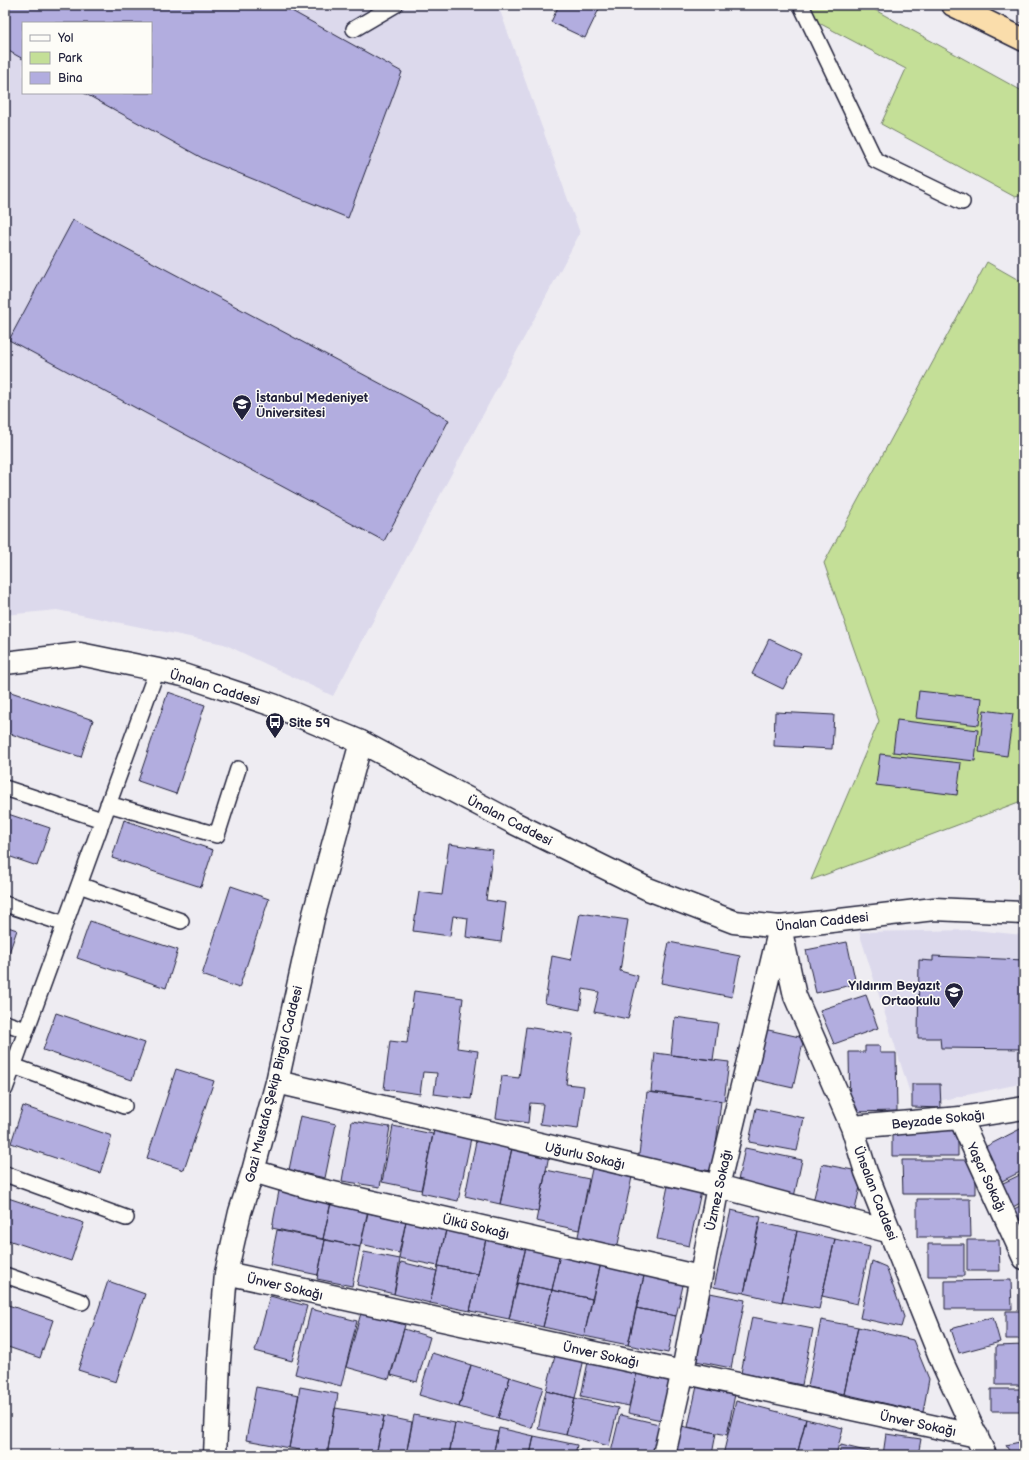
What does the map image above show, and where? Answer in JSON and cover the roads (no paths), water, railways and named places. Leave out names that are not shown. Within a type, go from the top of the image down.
[{"type":"highway","points":[[953,5],[1024,40]]},
{"type":"street","points":[[948,5],[1024,46]]},
{"type":"street","name":"Ünalan Caddesi","points":[[5,662],[80,654],[183,675],[273,705],[361,742],[648,890],[734,922],[780,927],[934,909],[1024,913]]},
{"type":"street","name":"Gazi Mustafa Şekip Birgöl Caddesi","points":[[215,1455],[226,1273],[240,1212],[253,1171],[277,1082],[313,918],[361,742]]},
{"type":"street","name":"Ünsalan Caddesi","points":[[780,927],[795,996],[852,1127],[866,1172],[943,1364],[981,1445]]},
{"type":"street","name":"Üzmez Sokağı","points":[[664,1455],[683,1371],[718,1186],[780,927]]},
{"type":"street","name":"Uğurlu Sokağı","points":[[277,1082],[718,1186],[891,1232]]},
{"type":"street","name":"Beyzade Sokağı","points":[[852,1127],[960,1118],[1024,1108]]},
{"type":"street","name":"Yaşar Sokağı","points":[[960,1118],[1024,1258]]},
{"type":"street","name":"Ülkü Sokağı","points":[[253,1171],[307,1187],[700,1277]]},
{"type":"street","name":"Ünver Sokağı","points":[[226,1273],[466,1326],[683,1371],[981,1445]]},
{"type":"lane","points":[[354,29],[395,5]]},
{"type":"lane","points":[[801,5],[875,160],[962,202]]},
{"type":"lane","points":[[5,1089],[157,670]]},
{"type":"lane","points":[[108,804],[217,835],[238,769]]},
{"type":"lane","points":[[5,788],[102,820]]},
{"type":"lane","points":[[79,885],[181,921]]},
{"type":"lane","points":[[5,904],[65,924]]},
{"type":"lane","points":[[5,1023],[26,1030]]},
{"type":"lane","points":[[13,1066],[124,1106]]},
{"type":"lane","points":[[5,1174],[126,1218]]},
{"type":"lane","points":[[5,1275],[82,1302]]},
{"type":"place","name":"İstanbul Medeniyet Üniversitesi","points":[[242,421]]},
{"type":"place","name":"Site 59","points":[[275,739]]},
{"type":"place","name":"Yıldırım Beyazıt Ortaokulu","points":[[954,1009]]}]
